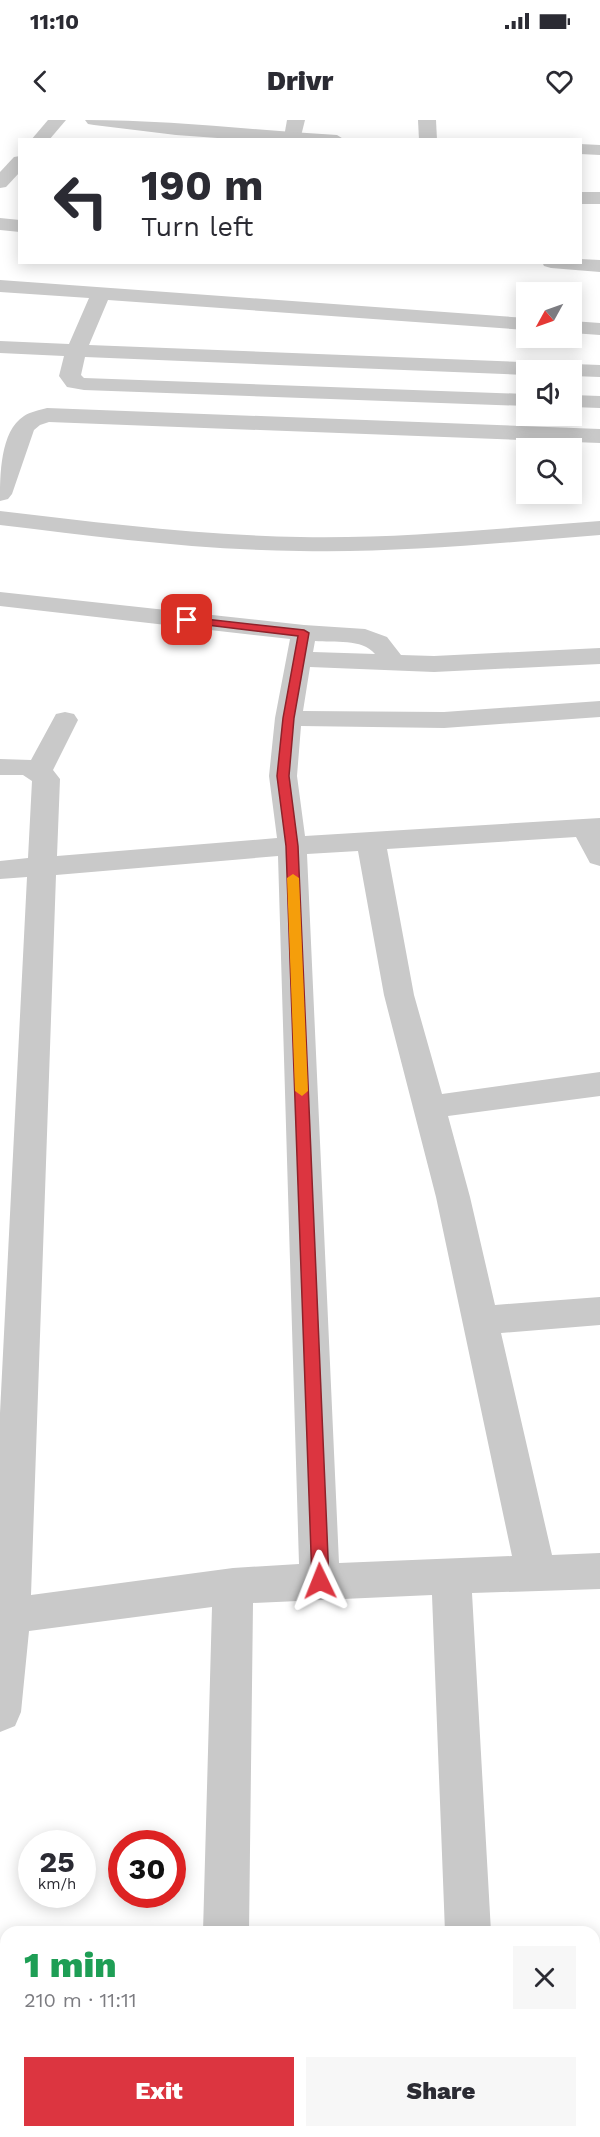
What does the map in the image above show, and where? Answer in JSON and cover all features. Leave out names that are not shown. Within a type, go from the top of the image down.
[{"type":"street","points":[[41,138],[57,120]]},
{"type":"street","points":[[94,120],[295,129],[329,138]]},
{"type":"street","points":[[427,120],[428,138]]},
{"type":"street","points":[[582,149],[600,150]]},
{"type":"street","points":[[0,183],[18,163]]},
{"type":"street","points":[[582,198],[600,198]]},
{"type":"street","points":[[0,225],[18,226]]},
{"type":"street","points":[[576,264],[600,266]]},
{"type":"street","points":[[0,286],[516,323]]},
{"type":"street","points":[[0,494],[24,428],[56,393],[101,293]]},
{"type":"street","points":[[582,328],[600,329]]},
{"type":"street","points":[[0,347],[600,371]]},
{"type":"street","points":[[56,393],[75,382],[516,400]]},
{"type":"street","points":[[56,393],[600,436]]},
{"type":"street","points":[[582,401],[600,402]]},
{"type":"street","points":[[0,518],[177,539],[260,543],[357,544],[600,528]]},
{"type":"street","points":[[0,599],[392,662],[434,664],[600,656]]},
{"type":"street","points":[[301,646],[288,718],[283,776],[292,846],[320,1581]]},
{"type":"street","points":[[288,718],[394,721],[500,719],[600,709]]},
{"type":"street","points":[[39,770],[65,720]]},
{"type":"street","points":[[0,767],[22,766],[39,770],[46,779],[44,868],[0,1712]]},
{"type":"street","points":[[0,870],[292,846],[593,828],[600,857]]},
{"type":"street","points":[[371,842],[399,995],[453,1197],[536,1573]]},
{"type":"street","points":[[429,1107],[600,1084]]},
{"type":"street","points":[[480,1320],[600,1311]]},
{"type":"street","points":[[5,1616],[233,1586],[451,1575],[600,1571]]},
{"type":"street","points":[[451,1575],[468,1926]]},
{"type":"street","points":[[226,1926],[233,1586]]},
{"type":"slow traffic","points":[[293,878],[302,1091]]},
{"type":"route","points":[[187,620],[304,633],[288,718],[283,776],[292,846],[320,1581]]}]
